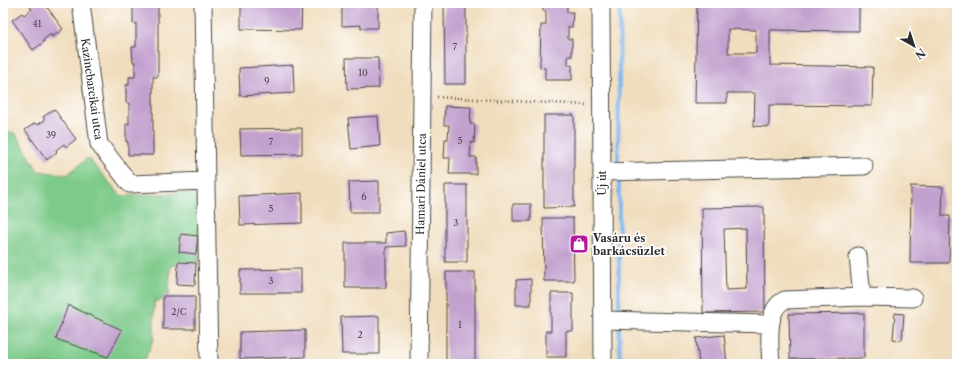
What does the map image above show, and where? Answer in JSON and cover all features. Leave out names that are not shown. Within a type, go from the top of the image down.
[{"type":"street","name":"Kazincbarcikai utca","points":[[81,3],[99,144],[130,184],[206,181]]},
{"type":"street","points":[[203,3],[209,364]]},
{"type":"street","name":"Hamari Dániel utca","points":[[419,364],[422,3]]},
{"type":"street","name":"Új út","points":[[601,3],[602,172],[608,320],[603,364]]},
{"type":"street","points":[[602,172],[864,166]]},
{"type":"street","points":[[858,256],[862,297]]},
{"type":"street","points":[[771,364],[770,324],[779,302],[785,300],[862,297],[913,298]]},
{"type":"street","points":[[608,320],[770,324]]},
{"type":"path","points":[[422,97],[602,106]]},
{"type":"green space","points":[[3,132],[15,133],[38,171],[67,175],[88,158],[121,196],[198,192],[199,261],[170,266],[169,297],[154,302],[154,338],[143,364],[7,364],[3,330]]},
{"type":"building","points":[[35,3],[44,3],[63,29],[52,37],[51,34],[43,40],[44,42],[33,50],[12,20],[22,13],[24,15],[32,9],[30,7]]},
{"type":"building","points":[[135,3],[158,3],[158,77],[153,77],[153,155],[128,155],[128,142],[126,142],[126,124],[129,124],[129,103],[126,103],[126,85],[129,85],[129,77],[135,77],[135,62],[133,62],[132,47],[136,47],[136,23],[133,24],[133,8],[135,8]]},
{"type":"building","points":[[241,3],[302,3],[301,30],[241,29]]},
{"type":"building","points":[[340,3],[375,3],[375,6],[378,6],[378,28],[361,28],[361,25],[342,26],[342,6],[340,6]]},
{"type":"building","points":[[444,3],[466,3],[466,84],[445,84]]},
{"type":"building","points":[[543,3],[567,3],[567,12],[573,12],[572,27],[568,27],[568,39],[572,39],[572,56],[568,56],[568,65],[572,65],[572,80],[545,80],[545,68],[540,67],[541,25],[546,25],[546,11],[543,11]]},
{"type":"building","points":[[697,3],[859,3],[859,31],[770,30],[770,65],[873,67],[872,106],[769,105],[769,127],[754,126],[755,93],[727,93],[727,103],[695,103]],"holes":[[[728,29],[756,30],[756,53],[728,53]]]},
{"type":"building","points":[[346,58],[378,58],[379,88],[347,89]]},
{"type":"building","points":[[293,65],[294,93],[240,96],[239,68]]},
{"type":"building","points":[[445,106],[471,107],[470,124],[475,124],[474,143],[471,142],[470,157],[476,157],[476,174],[449,174],[450,158],[444,158],[445,139],[448,139],[449,125],[444,125]]},
{"type":"building","points":[[54,109],[76,139],[66,147],[64,144],[47,160],[25,130],[35,123],[37,125],[45,120],[43,117]]},
{"type":"building","points":[[544,115],[574,115],[574,207],[544,208]]},
{"type":"building","points":[[378,116],[380,146],[351,149],[348,118]]},
{"type":"building","points":[[302,128],[302,154],[241,155],[240,129]]},
{"type":"building","points":[[379,181],[379,212],[350,212],[349,182]]},
{"type":"building","points":[[445,185],[467,185],[467,262],[445,262]]},
{"type":"building","points":[[911,186],[943,187],[942,216],[950,216],[949,263],[910,263]]},
{"type":"building","points":[[302,193],[302,223],[240,225],[239,196]]},
{"type":"building","points":[[513,204],[531,204],[531,221],[513,221]]},
{"type":"building","points":[[764,207],[765,312],[703,313],[702,208]],"holes":[[[746,228],[747,289],[726,290],[724,229]]]},
{"type":"building","points":[[543,218],[573,218],[574,281],[544,281]]},
{"type":"building","points":[[404,231],[406,246],[386,247],[386,288],[345,288],[345,243],[386,243],[386,233]]},
{"type":"building","points":[[181,234],[198,236],[196,254],[179,252]]},
{"type":"building","points":[[178,262],[196,263],[195,285],[177,284]]},
{"type":"building","points":[[301,269],[301,293],[240,293],[240,270]]},
{"type":"building","points":[[446,272],[475,272],[475,364],[446,364]]},
{"type":"building","points":[[531,279],[531,305],[516,305],[516,280]]},
{"type":"building","points":[[551,293],[573,293],[573,331],[566,331],[566,357],[546,357],[546,331],[551,331]]},
{"type":"building","points":[[163,296],[195,296],[195,329],[163,329]]},
{"type":"building","points":[[68,305],[122,330],[108,357],[56,339]]},
{"type":"building","points":[[864,313],[864,358],[790,359],[789,314]]},
{"type":"building","points":[[895,313],[904,314],[902,340],[893,339]]},
{"type":"building","points":[[379,316],[379,354],[342,354],[341,317]]},
{"type":"building","points":[[305,330],[305,357],[240,359],[240,332]]},
{"type":"building","points":[[724,335],[727,364],[699,364],[696,338]]},
{"type":"waterway","points":[[618,163],[620,3]]},
{"type":"waterway","points":[[619,178],[619,316]]},
{"type":"waterway","points":[[619,325],[620,364]]},
{"type":"place","name":"Vasáru és barkácsüzlet","points":[[579,244]]}]
